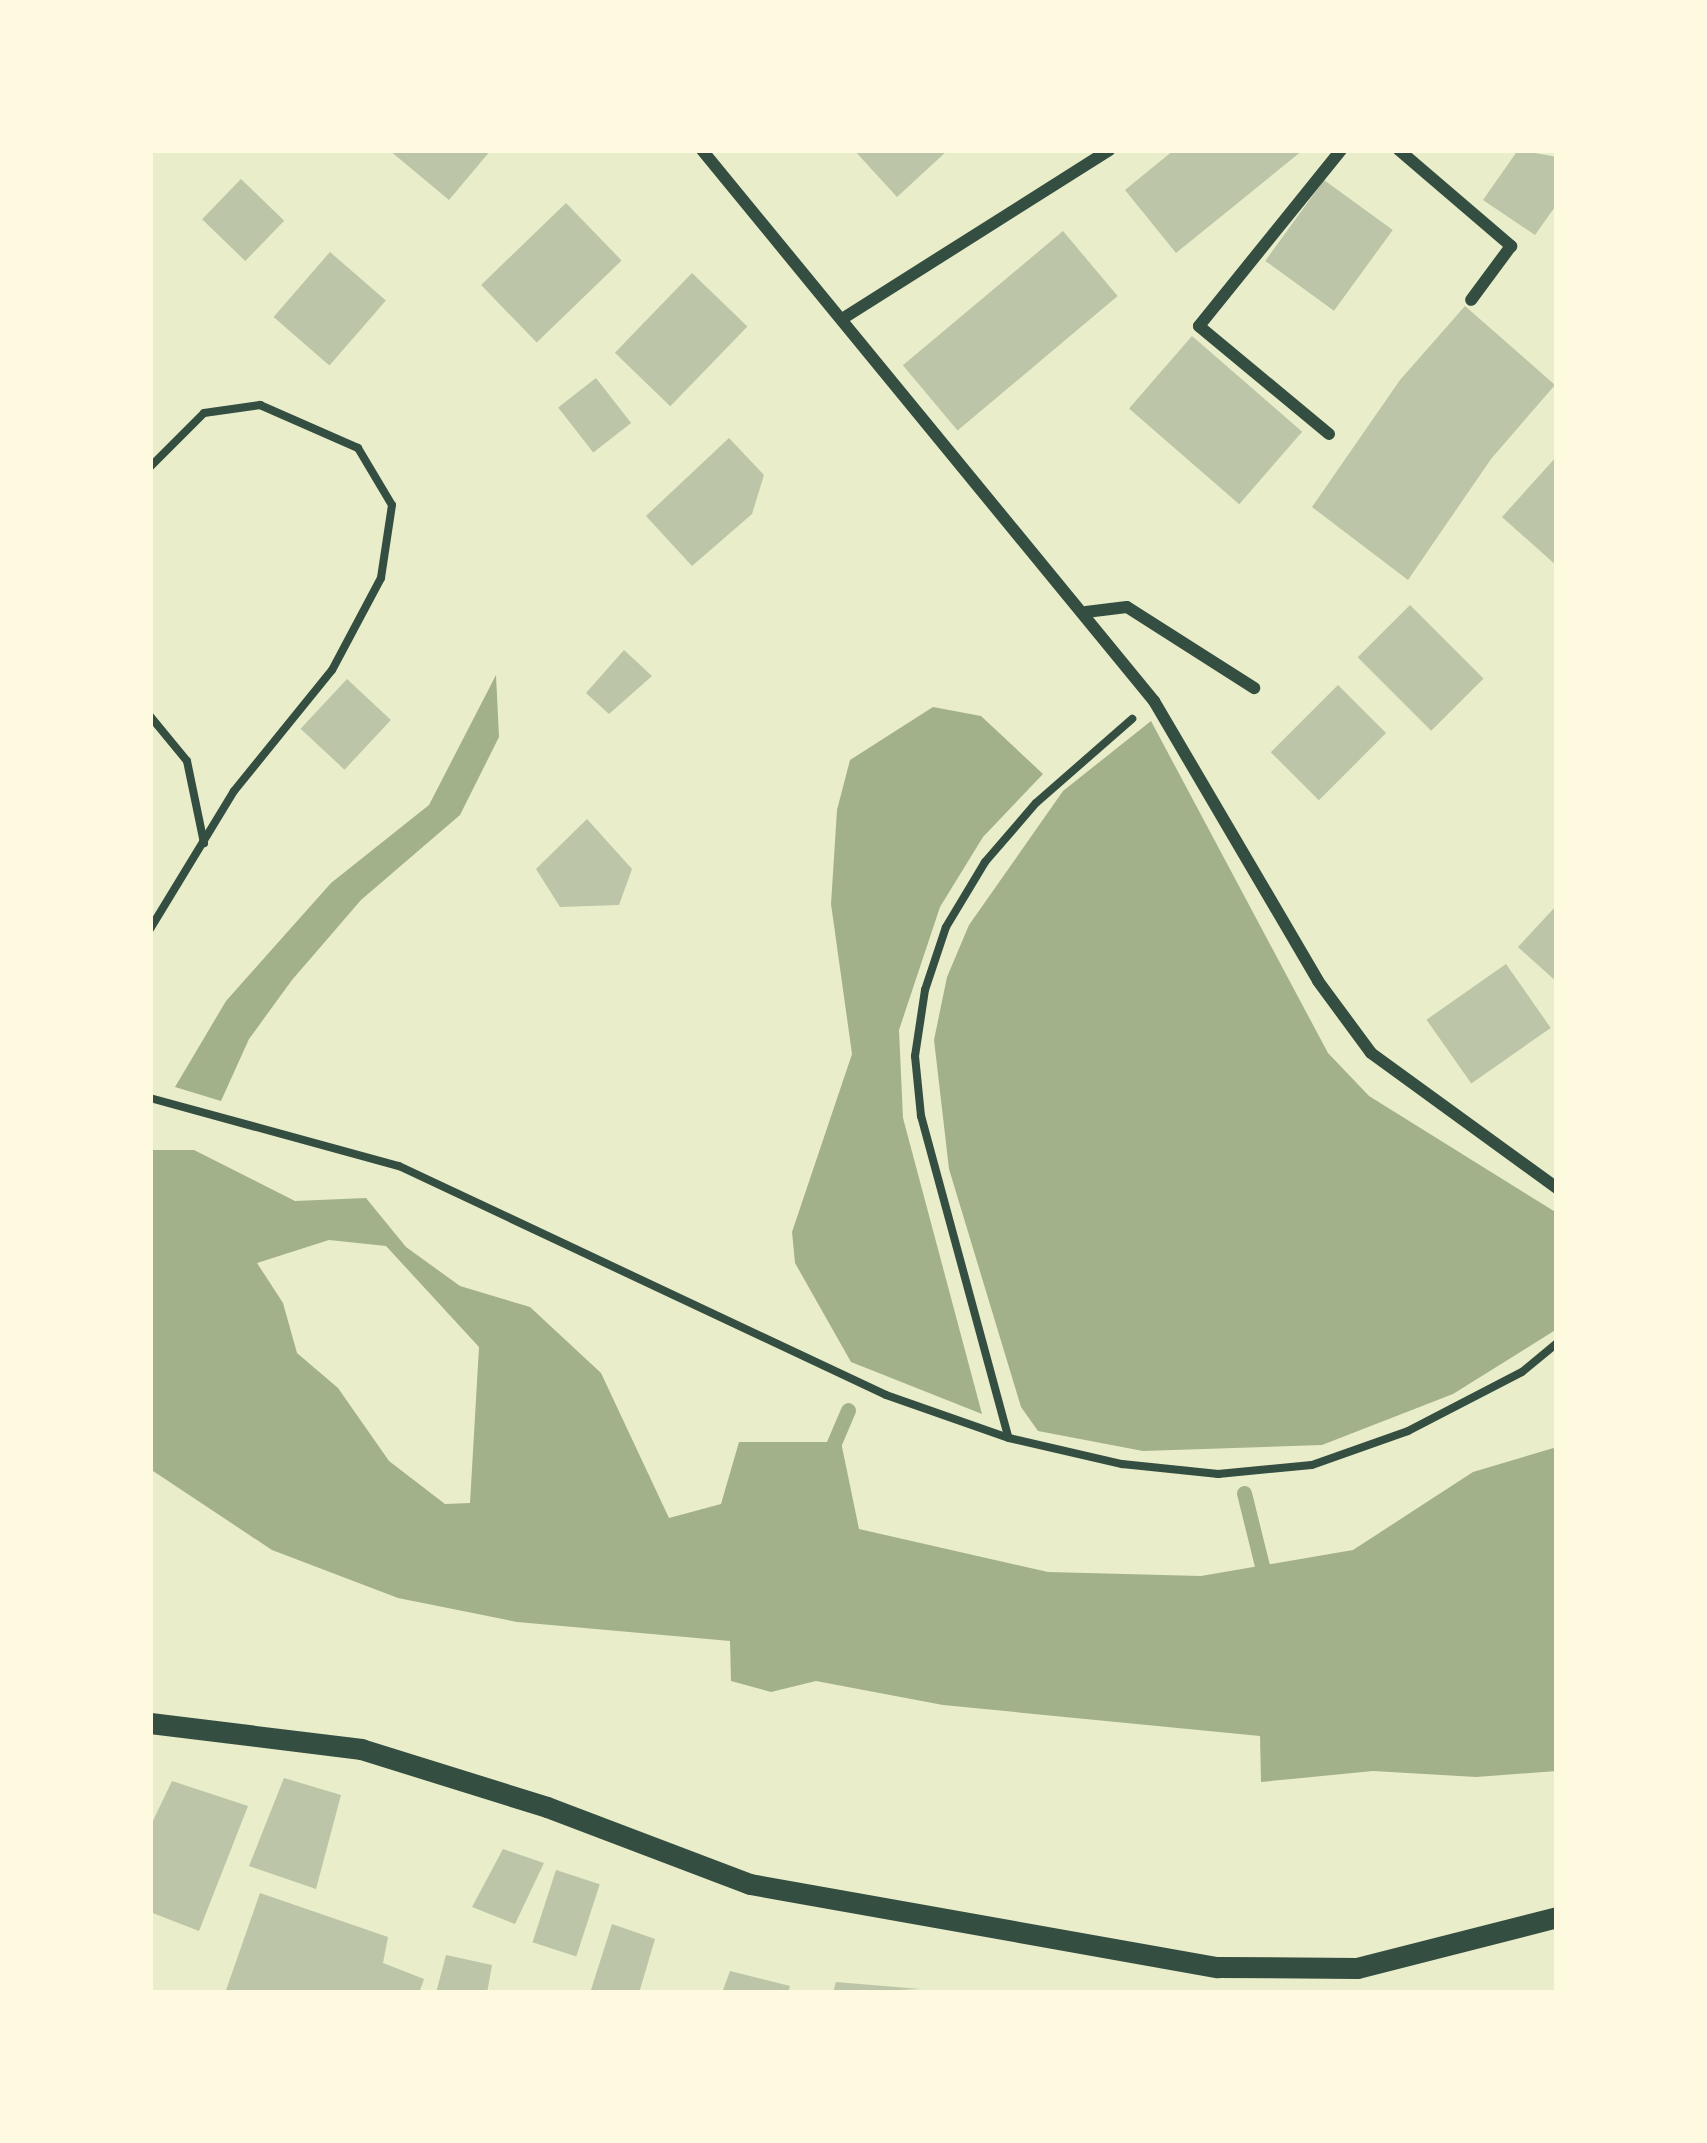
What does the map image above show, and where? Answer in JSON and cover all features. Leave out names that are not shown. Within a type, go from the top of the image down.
[{"type":"street","points":[[702,150],[1086,612],[1154,701],[1318,981],[1371,1053],[1557,1188]]},
{"type":"street","points":[[842,320],[1108,150]]},
{"type":"street","points":[[1329,434],[1199,326],[1341,150]]},
{"type":"street","points":[[1399,150],[1511,246],[1472,300]]},
{"type":"street","points":[[1086,612],[1127,607],[1254,688]]},
{"type":"street","points":[[150,1723],[361,1749],[547,1807],[750,1884],[1217,1967],[1357,1968],[1557,1917]]},
{"type":"path","points":[[150,467],[204,413],[260,405],[358,448],[392,505],[381,578],[332,670],[234,791],[150,929]]},
{"type":"path","points":[[1009,1438],[920,1116],[915,1056],[926,990],[946,927],[986,862],[1036,803],[1154,701]]},
{"type":"path","points":[[150,716],[187,761],[204,842]]},
{"type":"path","points":[[150,1098],[399,1166],[775,1349],[1009,1438],[1122,1464],[1218,1474],[1312,1465],[1408,1431],[1522,1372],[1557,1343]]},
{"type":"shaded area","points":[[496,675],[499,737],[460,815],[361,900],[292,980],[249,1039],[221,1101],[175,1087],[226,1001],[331,883],[429,805]]},
{"type":"shaded area","points":[[933,707],[981,716],[1043,774],[983,837],[940,907],[899,1030],[903,1118],[982,1414],[851,1362],[795,1263],[792,1232],[852,1054],[831,904],[837,810],[850,760]]},
{"type":"shaded area","points":[[1151,721],[1328,1053],[1369,1096],[1557,1213],[1557,1329],[1453,1394],[1322,1445],[1143,1451],[1038,1431],[1021,1407],[949,1169],[934,1040],[947,977],[969,925],[1063,791]]},
{"type":"shaded area","points":[[150,1150],[194,1150],[295,1201],[366,1198],[406,1247],[460,1286],[530,1307],[601,1373],[669,1518],[721,1504],[739,1442],[841,1442],[859,1529],[1048,1572],[1201,1576],[1353,1550],[1473,1472],[1557,1447],[1557,1771],[1476,1777],[1373,1771],[1261,1782],[1260,1736],[943,1705],[816,1681],[771,1692],[731,1681],[730,1641],[517,1622],[398,1598],[272,1550],[150,1469]],"holes":[[[329,1240],[386,1246],[479,1347],[470,1503],[445,1504],[389,1461],[338,1388],[297,1353],[283,1303],[257,1263]]]},
{"type":"building","points":[[389,150],[491,150],[449,200]]},
{"type":"building","points":[[854,150],[948,150],[897,197]]},
{"type":"building","points":[[1174,150],[1303,150],[1176,253],[1125,190]]},
{"type":"building","points":[[1518,150],[1557,157],[1557,204],[1535,235],[1483,200]]},
{"type":"building","points":[[241,179],[284,221],[245,261],[202,219]]},
{"type":"building","points":[[1324,180],[1393,230],[1334,311],[1265,261]]},
{"type":"building","points":[[566,203],[622,261],[537,343],[481,285]]},
{"type":"building","points":[[1063,231],[1118,296],[958,430],[903,365]]},
{"type":"building","points":[[330,252],[386,301],[329,365],[274,317]]},
{"type":"building","points":[[692,273],[747,326],[670,406],[615,353]]},
{"type":"building","points":[[1465,306],[1555,385],[1491,459],[1408,580],[1312,507],[1400,380]]},
{"type":"building","points":[[1192,336],[1302,432],[1239,504],[1129,408]]},
{"type":"building","points":[[596,378],[631,423],[593,452],[558,408]]},
{"type":"building","points":[[729,438],[764,475],[752,514],[692,566],[646,516]]},
{"type":"building","points":[[1557,456],[1557,566],[1502,517]]},
{"type":"building","points":[[1410,605],[1484,679],[1431,731],[1358,657]]},
{"type":"building","points":[[624,650],[652,676],[609,714],[586,693]]},
{"type":"building","points":[[347,679],[391,720],[345,770],[301,729]]},
{"type":"building","points":[[1338,685],[1386,733],[1319,800],[1271,752]]},
{"type":"building","points":[[587,819],[632,869],[619,905],[560,907],[536,869]]},
{"type":"building","points":[[1557,905],[1557,982],[1518,947]]},
{"type":"building","points":[[1506,964],[1551,1028],[1471,1084],[1427,1020]]},
{"type":"building","points":[[284,1778],[341,1795],[316,1889],[249,1866]]},
{"type":"building","points":[[172,1781],[248,1806],[199,1931],[150,1912],[150,1827]]},
{"type":"building","points":[[503,1849],[544,1863],[515,1924],[472,1907]]},
{"type":"building","points":[[556,1870],[600,1884],[576,1956],[533,1942]]},
{"type":"building","points":[[260,1893],[388,1937],[383,1963],[424,1979],[419,1993],[225,1993]]},
{"type":"building","points":[[612,1924],[655,1939],[639,1993],[590,1993]]},
{"type":"building","points":[[446,1955],[492,1965],[487,1993],[436,1993]]},
{"type":"building","points":[[730,1971],[790,1986],[788,1993],[722,1993]]},
{"type":"building","points":[[836,1982],[920,1989],[833,1993]]},
{"type":"waterway","points":[[828,1457],[848,1410]]},
{"type":"waterway","points":[[1244,1493],[1262,1566]]}]
